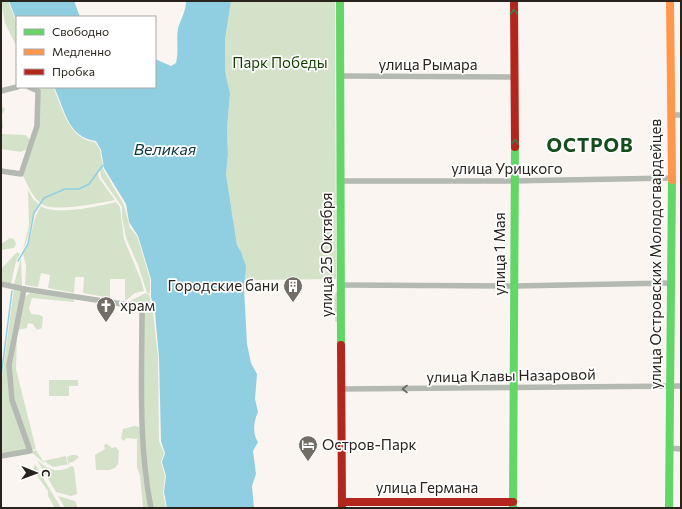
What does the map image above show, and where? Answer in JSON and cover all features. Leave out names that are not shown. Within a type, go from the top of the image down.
[{"type":"main road","name":"улица 25 Октября","points":[[340,1],[342,505]]},
{"type":"main road","name":"улица 1 Мая","points":[[513,505],[515,181],[514,1]]},
{"type":"main road","name":"улица Островских Молодогвардейцев","points":[[669,508],[672,178],[670,1]]},
{"type":"main road","name":"улица Германа","points":[[342,505],[513,505]]},
{"type":"street","name":"улица Рымара","points":[[341,76],[515,77]]},
{"type":"street","points":[[1,91],[16,87]]},
{"type":"street","points":[[1,171],[21,174],[37,126],[38,91],[31,88]]},
{"type":"street","points":[[671,116],[681,115]]},
{"type":"street","name":"улица Урицкого","points":[[341,181],[515,181],[672,178]]},
{"type":"street","points":[[341,285],[514,286],[670,283]]},
{"type":"street","points":[[1,284],[24,289],[136,306],[142,309],[142,430],[145,476],[151,508]]},
{"type":"street","points":[[1,456],[30,451],[12,400],[9,364],[24,289]]},
{"type":"street","name":"улица Клавы Назаровой","points":[[342,389],[681,386]]},
{"type":"street","points":[[669,448],[681,449]]},
{"type":"green space","points":[[1,1],[8,1],[16,21],[16,45],[5,23]]},
{"type":"green space","name":"Парк Победы","points":[[231,1],[335,1],[336,279],[244,280],[244,261],[237,245],[226,174],[228,155],[227,129],[230,93],[225,71],[225,40]]},
{"type":"green space","points":[[34,88],[53,88],[72,129],[86,140],[95,142],[100,150],[103,169],[124,205],[130,228],[137,236],[150,279],[150,294],[147,293],[138,265],[126,238],[122,217],[122,207],[101,177],[100,170],[98,172],[99,178],[115,200],[58,208],[43,205],[36,199],[31,191],[22,174],[38,126],[39,91]]},
{"type":"green space","points":[[1,95],[2,107],[5,109],[2,115],[3,127],[1,132]]},
{"type":"green space","points":[[1,134],[26,135],[30,140],[27,149],[21,152],[1,149]]},
{"type":"green space","points":[[28,190],[33,199],[39,204],[33,215],[26,244],[23,250],[29,225]]},
{"type":"green space","points":[[116,202],[120,207],[124,239],[144,291],[135,293],[125,301],[125,279],[110,279],[110,298],[83,293],[84,277],[75,277],[74,293],[48,288],[50,275],[41,273],[38,287],[25,285],[26,265],[23,254],[29,242],[35,217],[41,206],[47,209],[66,210],[89,208]]},
{"type":"green space","points":[[10,238],[14,239],[16,244],[14,248],[1,250],[1,244]]},
{"type":"green space","points":[[17,252],[20,254],[16,261],[11,284],[1,281],[1,269]]},
{"type":"green space","points":[[21,258],[22,286],[14,284]]},
{"type":"green space","points":[[14,288],[22,290],[8,364],[11,400],[28,450],[1,455],[1,386]]},
{"type":"green space","points":[[337,291],[338,321],[336,322],[334,296]]},
{"type":"green space","points":[[30,293],[73,299],[74,302],[32,298],[29,308],[31,314],[40,315],[43,317],[42,328],[37,330],[33,324],[28,323],[27,328],[18,330],[25,297]]},
{"type":"green space","points":[[146,293],[149,295],[153,313],[158,357],[159,441],[164,453],[161,462],[165,476],[163,493],[166,508],[153,508],[144,434],[143,309],[130,303],[130,301]]},
{"type":"green space","points":[[17,334],[16,369],[36,449],[30,450],[13,399],[10,365]]},
{"type":"green space","points":[[49,380],[78,380],[78,386],[69,386],[69,396],[49,396]]},
{"type":"green space","points":[[134,426],[139,427],[140,430],[143,476],[149,508],[143,508],[140,476],[137,467],[137,439],[126,438],[124,441],[121,438],[123,429]]},
{"type":"green space","points":[[107,444],[112,448],[116,447],[119,451],[118,464],[115,468],[109,470],[96,470],[95,455],[105,449],[104,445]]},
{"type":"green space","points":[[36,450],[43,461],[66,456],[67,463],[70,464],[53,467],[44,461],[44,463],[31,452]]},
{"type":"green space","points":[[72,455],[79,457],[73,462],[68,463],[67,457]]},
{"type":"green space","points":[[36,458],[52,470],[62,470],[72,466],[74,467],[77,494],[71,496],[56,492]]},
{"type":"green space","points":[[35,464],[61,508],[55,508],[48,496],[48,491],[33,470]]},
{"type":"green space","points":[[58,496],[75,501],[78,508],[65,508]]},
{"type":"water","points":[[9,1],[74,1],[80,16],[16,16],[16,19]]},
{"type":"water","name":"Великая","points":[[186,1],[231,1],[225,40],[225,71],[230,93],[227,129],[228,155],[226,174],[237,245],[246,266],[244,288],[247,344],[251,363],[257,374],[255,399],[258,412],[255,419],[254,431],[258,442],[253,451],[256,474],[252,486],[254,508],[167,508],[164,492],[166,476],[162,462],[165,453],[161,441],[159,357],[155,313],[151,297],[151,279],[138,236],[129,222],[126,204],[104,168],[101,150],[96,141],[86,138],[73,128],[64,113],[54,88],[156,88],[156,59],[171,66],[176,63],[178,28]]},
{"type":"waterway","points":[[18,261],[28,244],[34,213],[44,198],[65,189],[79,189],[89,184],[103,165]]},
{"type":"waterway","points":[[1,377],[12,291]]},
{"type":"traffic: fast","points":[[340,1],[341,345]]},
{"type":"traffic: fast","points":[[513,508],[515,147]]},
{"type":"traffic: fast","points":[[669,508],[672,180]]},
{"type":"traffic: slow","points":[[670,1],[672,180]]},
{"type":"traffic: jam","points":[[514,1],[515,147]]},
{"type":"traffic: jam","points":[[341,345],[342,508]]},
{"type":"traffic: jam","points":[[342,502],[513,502]]},
{"type":"place","name":"Городские бани","points":[[293,303]]},
{"type":"place","name":"храм","points":[[106,323]]},
{"type":"place","name":"Остров-Парк","points":[[308,462]]},
{"type":"district","name":"ОСТРОВ","points":[[590,145]]}]
